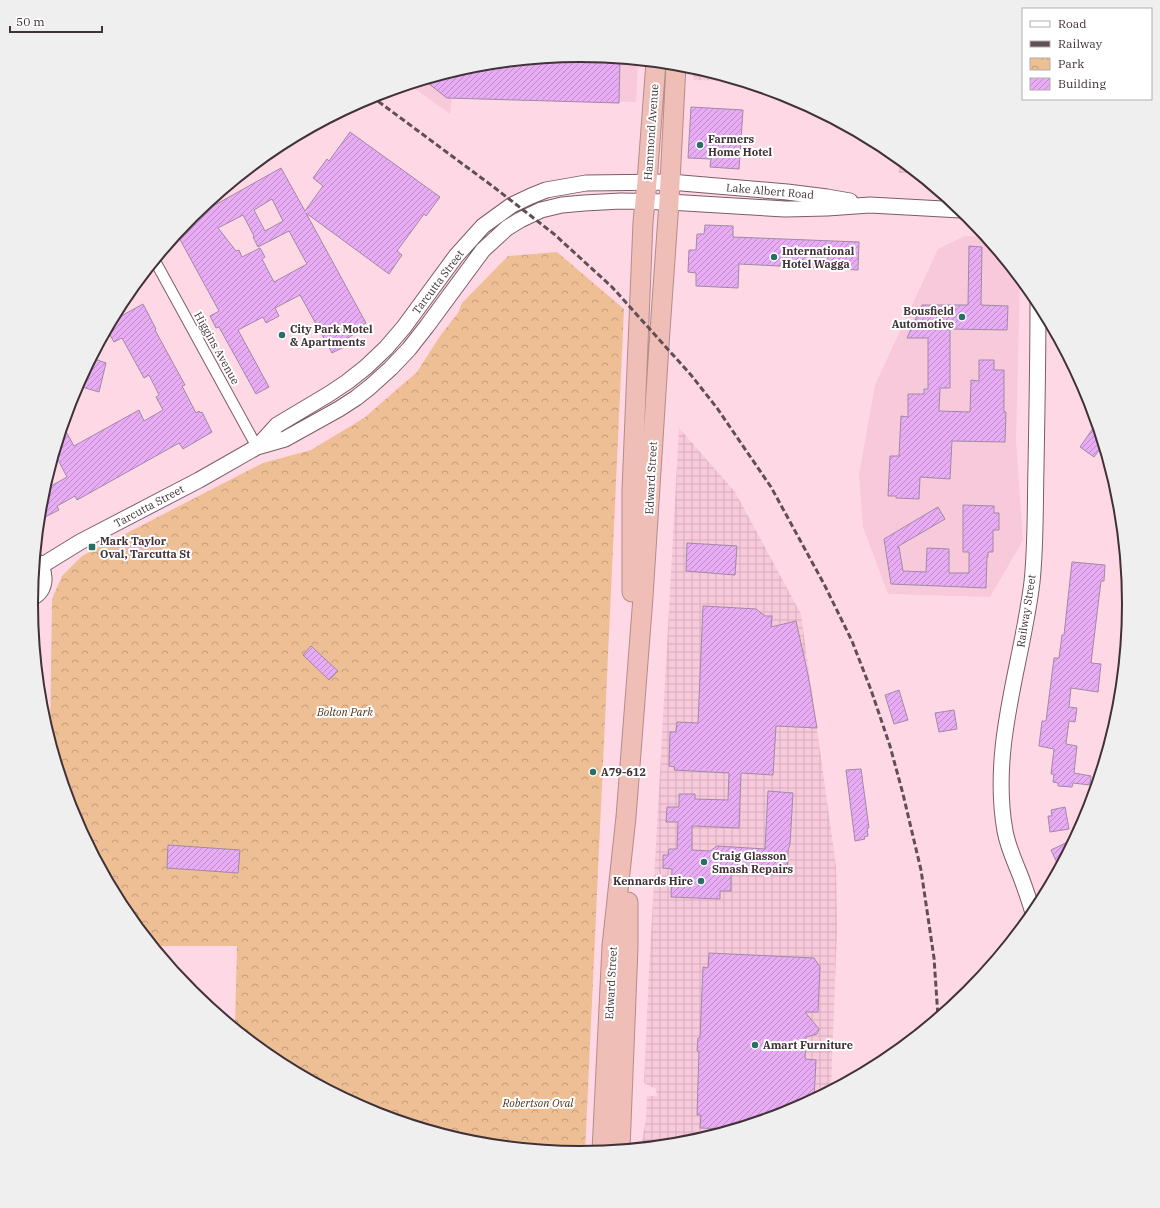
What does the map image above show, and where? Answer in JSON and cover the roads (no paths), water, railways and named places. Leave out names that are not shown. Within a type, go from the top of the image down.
[{"type":"highway","name":"Hammond Avenue","points":[[645,202],[656,68]]},
{"type":"highway","name":"Hammond Avenue","points":[[669,202],[676,71]]},
{"type":"highway","name":"Edward Street","points":[[631,755],[632,490],[642,238],[645,202]]},
{"type":"highway","name":"Edward Street","points":[[602,1145],[612,946],[631,755],[669,202]]},
{"type":"highway","name":"Edward Street","points":[[620,1144],[628,947],[626,817]]},
{"type":"street","name":"Tarcutta Street","points":[[257,447],[277,425],[330,394],[357,374],[386,348],[404,327],[456,256],[470,240],[483,226],[512,205],[546,190],[586,182],[670,182]]},
{"type":"street","name":"Lake Albert Road","points":[[670,182],[787,192],[827,197],[870,205]]},
{"type":"street","name":"Tarcutta Street","points":[[40,562],[199,480],[257,447],[285,439],[339,409],[370,387],[409,349],[483,250],[507,228],[520,220],[541,210],[562,205],[598,202],[669,202]]},
{"type":"street","name":"Lake Albert Road","points":[[669,202],[785,209],[870,205],[950,209]]},
{"type":"street","name":"Higgins Avenue","points":[[157,265],[257,447]]},
{"type":"street","name":"Railway Street","points":[[1032,904],[1013,858],[1005,833],[1001,807],[1000,780],[1007,713],[1027,613],[1032,575],[1035,526],[1038,314]]},
{"type":"street","points":[[330,394],[339,409]]},
{"type":"street","points":[[307,408],[316,422]]},
{"type":"street","points":[[38,593],[43,586],[44,580],[44,573],[39,565]]},
{"type":"railway","points":[[378,101],[554,234],[612,287],[691,375],[717,408],[771,487],[824,584],[852,641],[890,746],[921,870],[934,958],[938,1010]]},
{"type":"place","name":"Farmers Home Hotel","points":[[700,145]]},
{"type":"place","name":"International Hotel Wagga","points":[[774,257]]},
{"type":"place","name":"Bousfield Automotive","points":[[962,317]]},
{"type":"place","name":"City Park Motel & Apartments","points":[[282,335]]},
{"type":"place","name":"Mark Taylor Oval, Tarcutta St","points":[[92,547]]},
{"type":"place","name":"A79-612","points":[[593,772]]},
{"type":"place","name":"Craig Glasson Smash Repairs","points":[[704,862]]},
{"type":"place","name":"Kennards Hire","points":[[701,881]]},
{"type":"place","name":"Amart Furniture","points":[[755,1045]]},
{"type":"park label","name":"Bolton Park","points":[[345,712]]},
{"type":"park label","name":"Robertson Oval","points":[[538,1103]]}]
